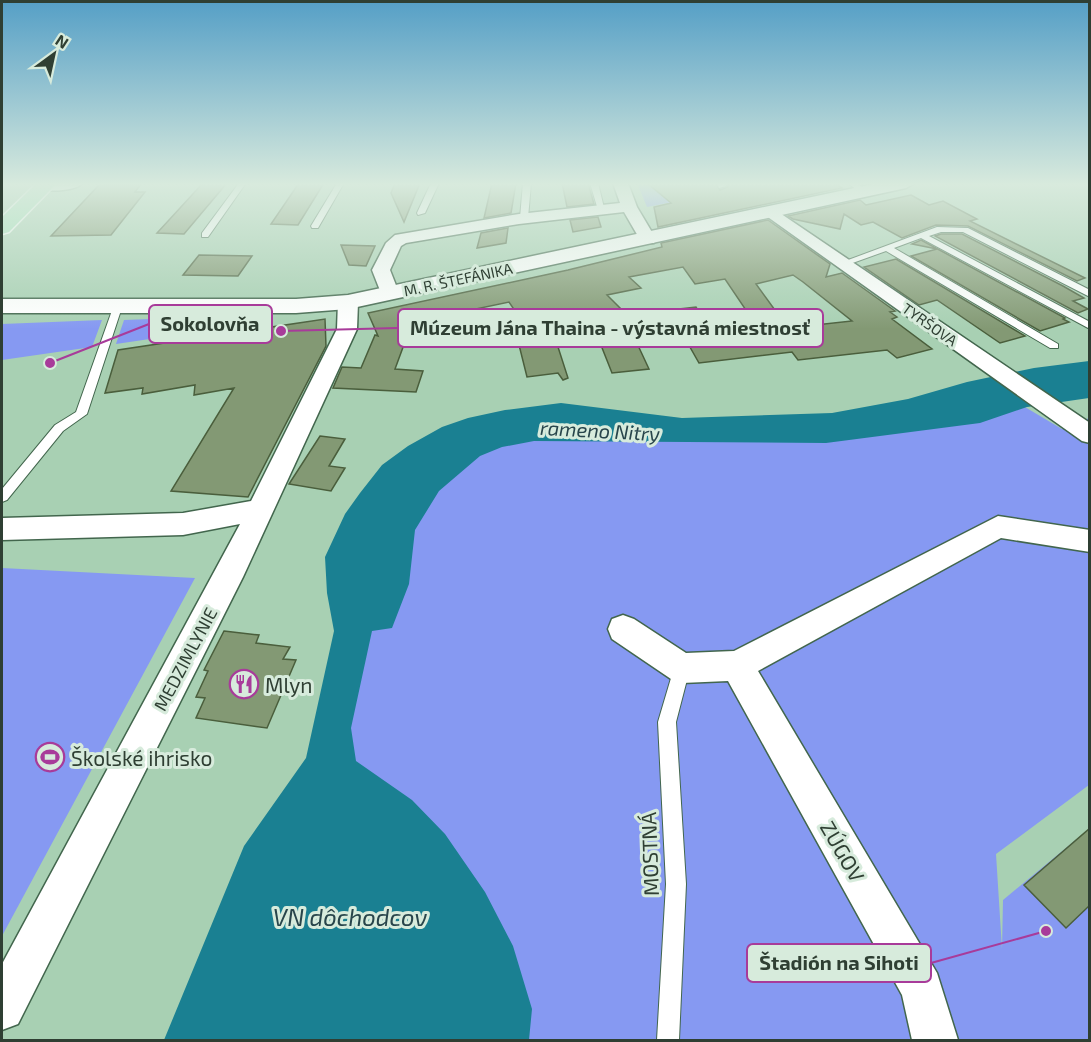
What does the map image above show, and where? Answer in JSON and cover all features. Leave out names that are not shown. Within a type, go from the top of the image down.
[{"type":"street","points":[[390,293],[381,270],[394,243],[401,239],[444,232]]},
{"type":"street","points":[[644,232],[648,239]]},
{"type":"street","name":"M. R. ŠTEFÁNIKA","points":[[2,306],[118,304],[296,306],[348,302],[682,232]]},
{"type":"street","name":"TYRŠOVA","points":[[799,232],[1089,435]]},
{"type":"street","name":"MEDZIMLYNIE","points":[[2,1008],[222,588],[347,329],[348,302]]},
{"type":"street","points":[[2,529],[183,524],[260,510]]},
{"type":"street","points":[[622,629],[682,668],[736,666],[998,527],[1089,541]]},
{"type":"street","name":"ZÚGOV","points":[[736,666],[922,988],[935,1041]]},
{"type":"lane","points":[[205,235],[207,232]]},
{"type":"lane","points":[[844,263],[932,232]]},
{"type":"lane","points":[[968,232],[1089,294]]},
{"type":"lane","points":[[921,235],[1089,326]]},
{"type":"lane","points":[[887,248],[1054,345]]},
{"type":"lane","points":[[2,497],[59,428],[81,414],[118,304]]},
{"type":"lane","name":"MOSTNÁ","points":[[668,1041],[676,884],[666,722],[682,668]]},
{"type":"shaded area","points":[[259,315],[258,323],[116,344],[124,320]]},
{"type":"shaded area","points":[[102,320],[92,347],[2,360],[2,324]]},
{"type":"shaded area","points":[[998,391],[1062,429],[1089,418],[1089,785],[996,854],[1002,949],[1003,900],[1089,829],[1089,1040],[289,1040],[372,580],[435,474],[484,441],[821,426]]},
{"type":"shaded area","name":"Školské ihrisko","points":[[2,568],[195,578],[2,936]]},
{"type":"water","name":"VN dôchodcov","points":[[1089,361],[1089,398],[1027,407],[980,423],[826,443],[534,441],[502,447],[480,456],[439,491],[415,530],[409,584],[392,628],[372,631],[351,728],[356,761],[412,800],[445,834],[485,892],[513,946],[532,1009],[529,1040],[164,1040],[244,846],[306,758],[334,631],[327,593],[325,557],[345,514],[382,465],[408,446],[442,427],[468,418],[505,410],[561,403],[682,418],[832,413],[908,399],[967,382],[1034,368]]},
{"type":"building","points":[[55,232],[114,232],[111,235],[51,236]]},
{"type":"building","points":[[158,232],[186,232],[184,234],[157,233]]},
{"type":"building","points":[[508,232],[506,243],[477,248],[481,233]]},
{"type":"building","points":[[714,232],[784,232],[830,264],[826,277],[842,273],[895,311],[890,312],[897,317],[892,319],[932,349],[897,358],[887,350],[798,360],[792,352],[699,363],[669,310],[696,307],[704,320],[750,316],[725,279],[695,284],[683,267],[629,277],[641,288],[607,295],[621,309],[649,369],[612,373],[587,310],[549,319],[568,378],[563,380],[558,373],[527,377],[519,345],[537,343],[509,302],[447,315],[451,322],[409,331],[395,369],[423,371],[416,392],[333,388],[342,367],[361,368],[375,335],[378,336],[368,313],[568,270],[662,247],[661,243]],"holes":[[[793,275],[852,321],[788,328],[756,284]]]},
{"type":"building","points":[[890,232],[919,232],[902,238]]},
{"type":"building","points":[[979,232],[991,232],[1085,278],[1077,281]]},
{"type":"building","points":[[962,234],[1084,298],[1073,301],[1088,309],[1078,313],[935,236]]},
{"type":"building","points":[[921,240],[1069,322],[1040,331],[911,256],[937,249],[912,244]]},
{"type":"building","points":[[341,245],[375,246],[366,266],[349,265]]},
{"type":"building","points":[[199,255],[252,256],[238,276],[183,275]]},
{"type":"building","points":[[896,259],[1025,336],[1000,343],[937,300],[919,305],[864,267]]},
{"type":"building","points":[[325,319],[326,346],[248,497],[171,491],[234,388],[194,395],[195,385],[142,394],[143,388],[105,393],[118,350]]},
{"type":"building","points":[[320,436],[345,439],[329,466],[345,468],[331,491],[289,484]]},
{"type":"building","name":"Mlyn","points":[[224,631],[259,635],[256,643],[290,647],[283,659],[296,660],[267,728],[196,718],[205,698],[196,697],[208,671],[204,670]]},
{"type":"building","points":[[1089,829],[1089,906],[1066,928],[1024,885]]},
{"type":"place","name":"Múzeum Jána Thaina - výstavná miestnosť","points":[[281,331]]},
{"type":"place","name":"Sokolovňa","points":[[50,363]]},
{"type":"place","name":"Mlyn","points":[[244,684]]},
{"type":"place","name":"Školské ihrisko","points":[[50,757]]},
{"type":"place","name":"Štadión na Sihoti","points":[[1046,931]]},
{"type":"water label","name":"rameno Nitry","points":[[600,430]]}]
